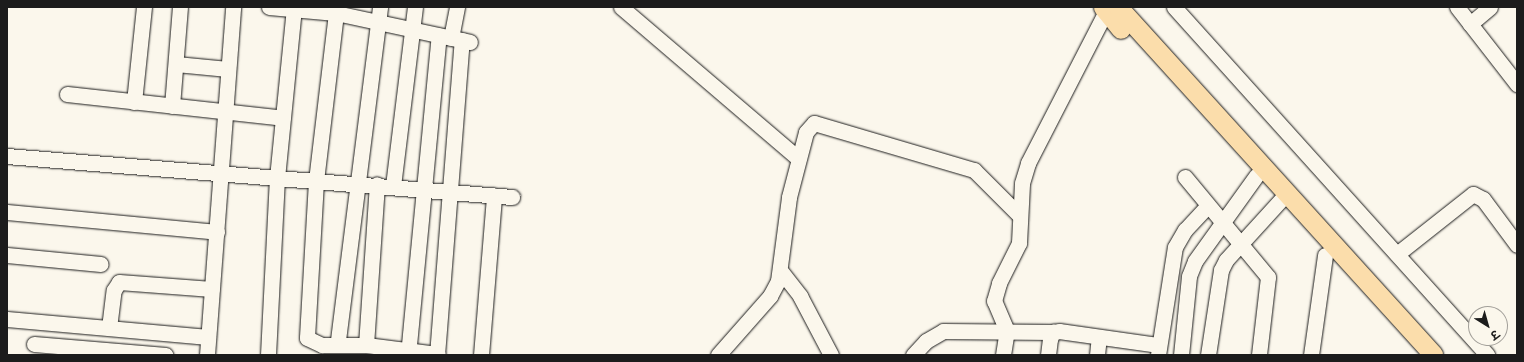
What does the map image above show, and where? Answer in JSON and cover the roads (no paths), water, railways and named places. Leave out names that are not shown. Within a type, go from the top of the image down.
[{"type":"main road","points":[[1109,8],[1256,176],[1283,197],[1325,255],[1416,355]]},
{"type":"main road","points":[[1109,8],[1283,197],[1433,355]]},
{"type":"street","points":[[134,102],[144,7]]},
{"type":"street","points":[[172,106],[180,7]]},
{"type":"street","points":[[208,355],[224,112],[233,7]]},
{"type":"street","points":[[269,7],[320,9],[456,39]]},
{"type":"street","points":[[338,340],[356,182],[380,7]]},
{"type":"street","points":[[393,186],[415,7]]},
{"type":"street","points":[[336,13],[316,181],[307,338],[322,345],[366,345],[408,353],[437,355],[450,193],[457,7]]},
{"type":"street","points":[[621,7],[798,158]]},
{"type":"street","points":[[1174,7],[1487,355]]},
{"type":"street","points":[[1457,7],[1470,24],[1512,66],[1517,84]]},
{"type":"street","points":[[1470,24],[1490,7]]},
{"type":"street","points":[[1003,355],[1007,331],[994,301],[999,283],[1019,243],[1019,198],[1028,163],[1109,8]]},
{"type":"street","points":[[268,355],[277,178],[294,9]]},
{"type":"street","points":[[408,353],[423,190],[456,39]]},
{"type":"street","points":[[176,64],[228,69]]},
{"type":"street","points":[[67,94],[284,118]]},
{"type":"street","points":[[718,355],[770,296],[780,270],[786,212],[798,158],[808,127],[819,122],[974,170],[1019,215]]},
{"type":"street","points":[[7,156],[220,174],[316,181],[356,182],[450,193],[512,197]]},
{"type":"street","points":[[1181,355],[1189,276],[1203,246],[1256,176]]},
{"type":"street","points":[[1185,178],[1268,277],[1258,355]]},
{"type":"street","points":[[366,345],[377,184]]},
{"type":"street","points":[[1397,254],[1473,194],[1484,199],[1517,244]]},
{"type":"street","points":[[481,355],[494,196]]},
{"type":"street","points":[[1208,355],[1218,278],[1226,260],[1283,197]]},
{"type":"street","points":[[913,355],[926,341],[943,331],[1053,332],[1099,337],[1133,348],[1159,350],[1175,247],[1185,230],[1207,206]]},
{"type":"street","points":[[7,212],[217,232]]},
{"type":"street","points":[[7,255],[101,264]]},
{"type":"street","points":[[1311,355],[1325,255]]},
{"type":"street","points":[[780,270],[800,296],[831,355]]},
{"type":"street","points":[[109,328],[114,290],[119,282],[212,289]]},
{"type":"street","points":[[7,319],[208,337]]},
{"type":"street","points":[[35,322],[34,349],[166,355]]},
{"type":"street","points":[[1048,355],[1053,332]]},
{"type":"street","points":[[1097,355],[1099,337]]}]
